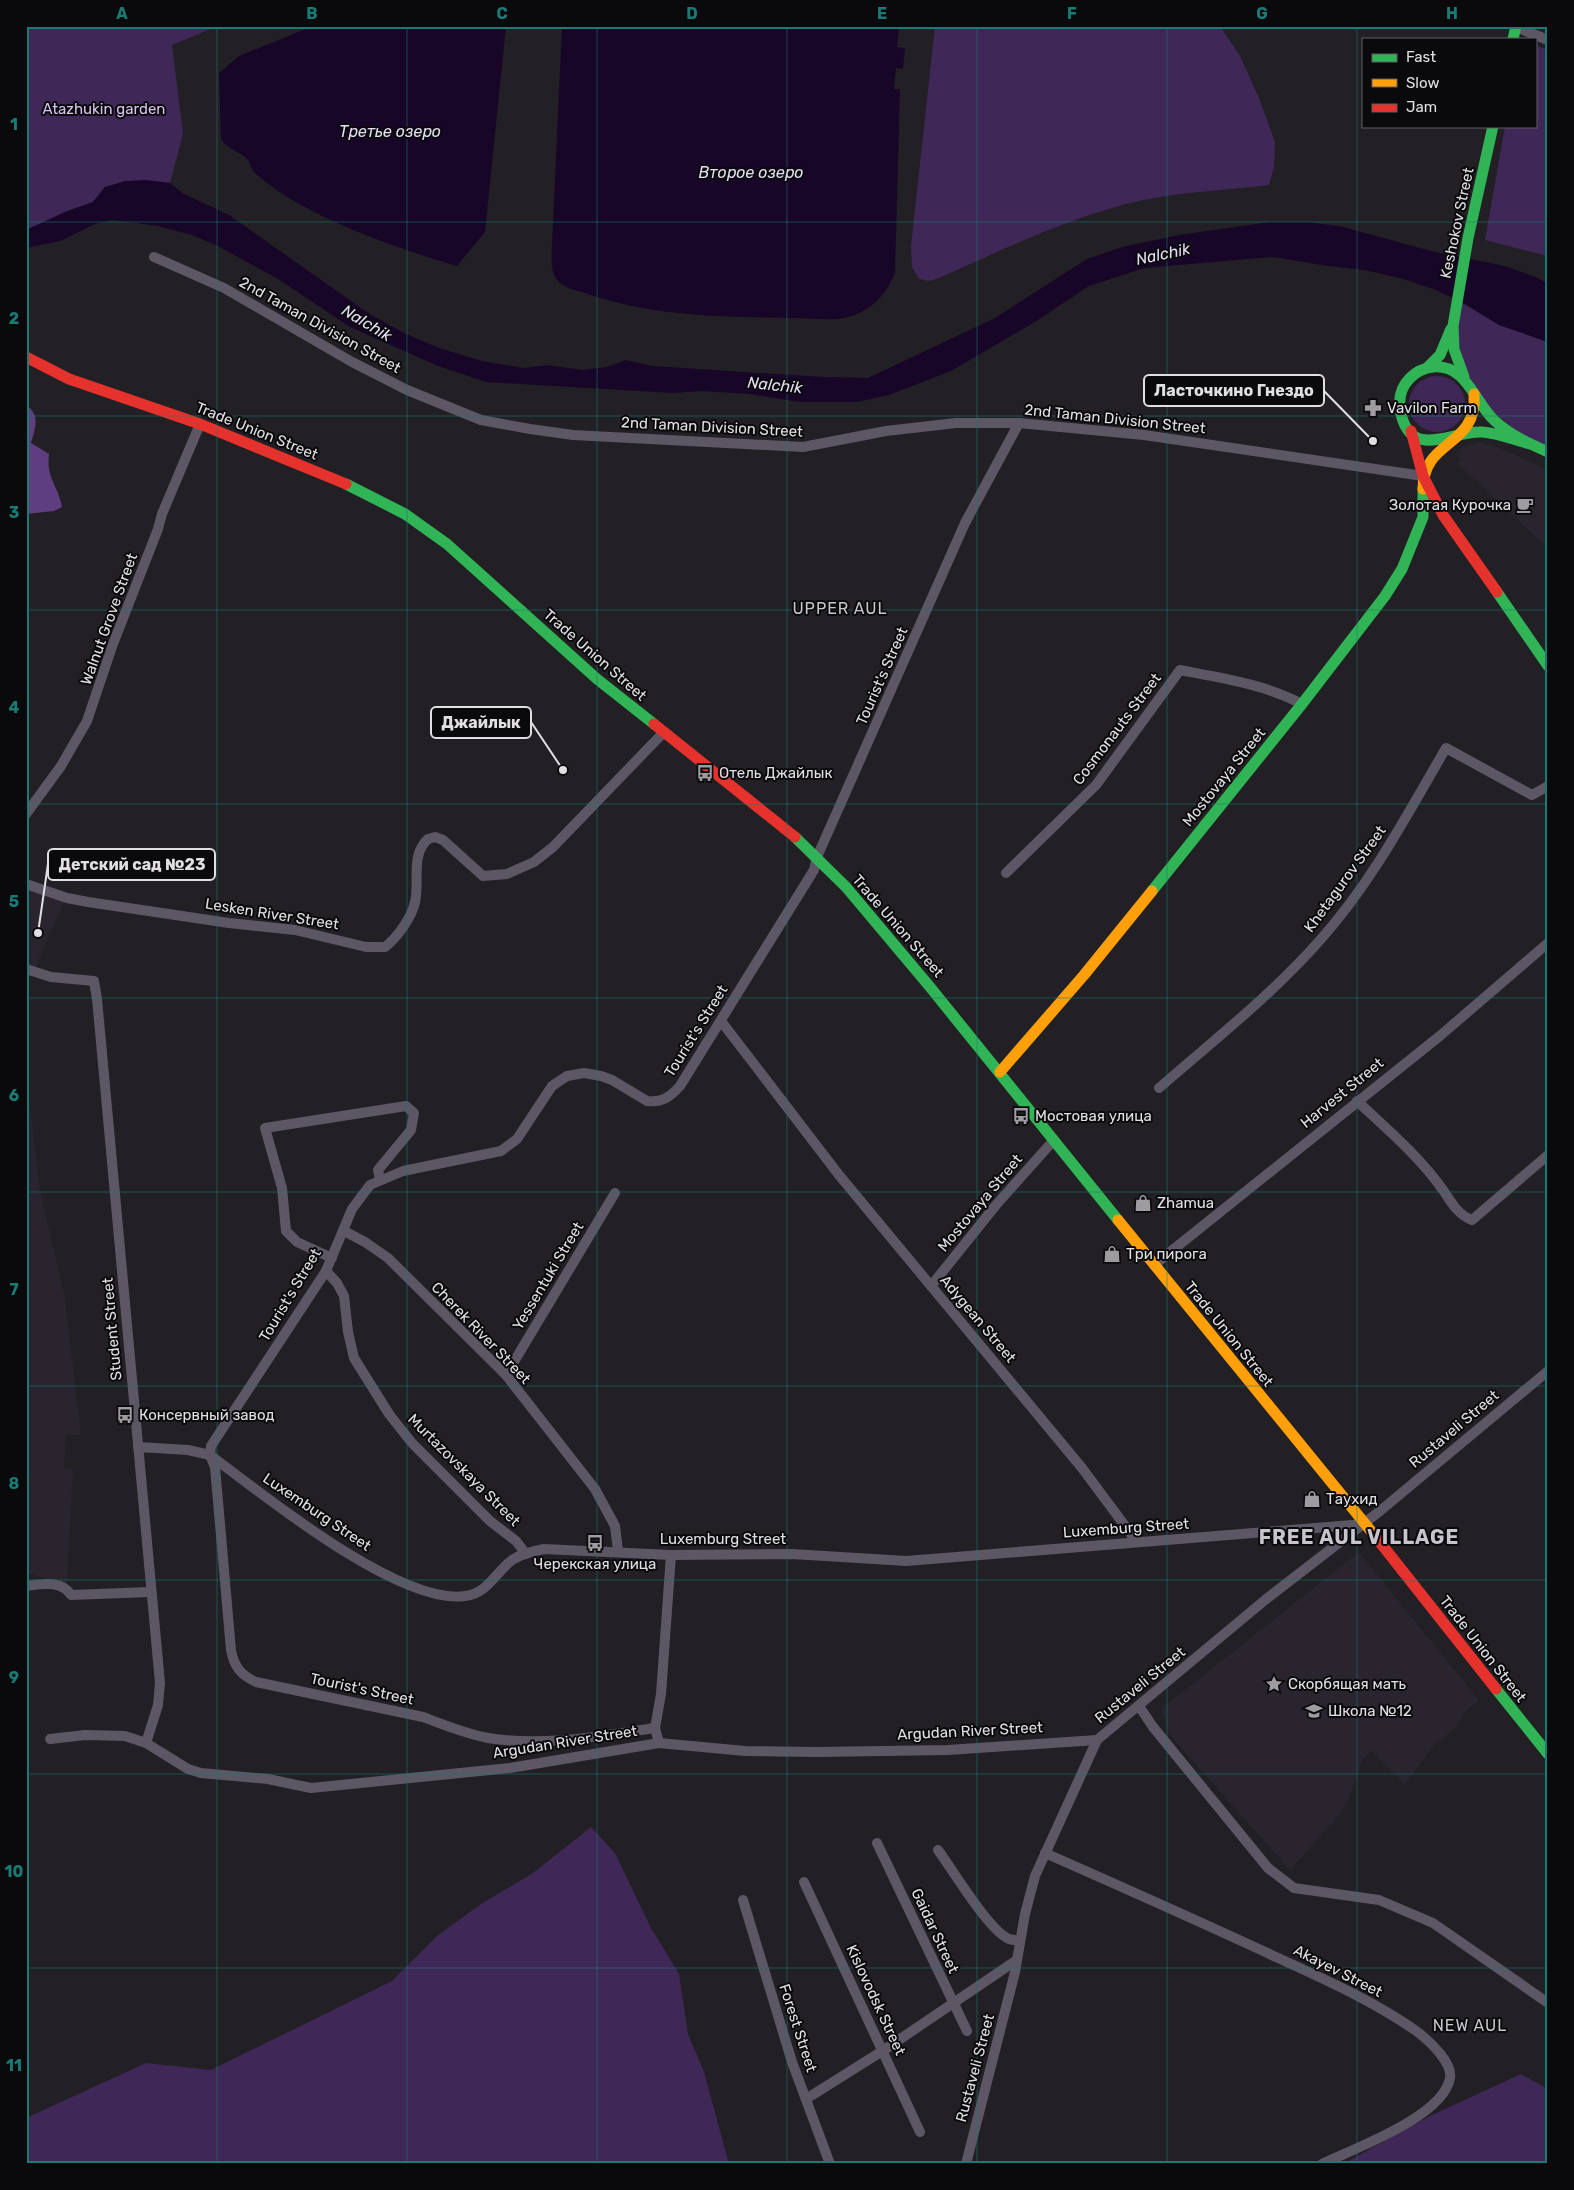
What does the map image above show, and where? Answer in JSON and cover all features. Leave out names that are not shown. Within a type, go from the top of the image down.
[{"type":"street","points":[[1516,27],[1548,40]]},
{"type":"street","name":"Keshokov Street","points":[[1453,321],[1468,238],[1493,128]]},
{"type":"street","name":"2nd Taman Division Street","points":[[154,257],[224,288],[352,362],[407,390],[481,420],[573,435],[804,448],[886,432],[964,422],[1019,423],[1144,435],[1423,476]]},
{"type":"street","points":[[1428,367],[1440,355],[1453,321]]},
{"type":"street","points":[[1453,321],[1454,349],[1464,377],[1474,394],[1496,422],[1530,444],[1548,452]]},
{"type":"street","name":"Trade Union Street","points":[[26,357],[69,378],[200,424],[327,475],[391,506],[425,527],[447,544],[597,680],[771,817],[817,857],[879,926],[1000,1072],[1548,1754]]},
{"type":"street","points":[[1464,377],[1447,367],[1428,367],[1417,371],[1408,379],[1400,400],[1400,411],[1411,431],[1423,476],[1443,515],[1548,666]]},
{"type":"street","points":[[1423,476],[1435,454],[1464,431],[1472,420],[1475,407],[1474,394]]},
{"type":"street","name":"Tourist's Street","points":[[655,1728],[557,1741],[531,1742],[488,1738],[402,1712],[315,1695],[250,1679],[235,1666],[232,1657],[215,1467],[210,1455],[211,1446],[326,1271],[360,1197],[370,1185],[380,1179],[428,1164],[501,1151],[517,1139],[552,1086],[561,1079],[577,1074],[601,1076],[612,1080],[647,1101],[660,1101],[680,1086],[814,870],[817,857],[965,523],[1019,423]]},
{"type":"street","name":"Walnut Grove Street","points":[[26,814],[61,766],[86,721],[110,650],[158,529],[162,514],[200,424]]},
{"type":"street","points":[[1411,431],[1431,441],[1481,432],[1530,444]]},
{"type":"street","name":"Mostovaya Street","points":[[1000,1072],[1084,975],[1302,704],[1385,596],[1402,569],[1423,517],[1423,476]]},
{"type":"street","name":"Cosmonauts Street","points":[[1006,873],[1096,785],[1180,670],[1258,686],[1284,694],[1302,704]]},
{"type":"street","name":"Lesken River Street","points":[[26,884],[66,898],[88,902],[229,923],[295,930],[366,947],[385,947],[394,938],[414,906],[419,853],[428,839],[435,837],[444,840],[483,876],[499,876],[521,870],[553,847],[664,732]]},
{"type":"street","name":"Khetagurov Street","points":[[1159,1088],[1262,998],[1322,938],[1388,848],[1446,748],[1532,796],[1548,786]]},
{"type":"street","name":"Harvest Street","points":[[1154,1265],[1357,1101],[1441,1036],[1548,943]]},
{"type":"street","name":"Student Street","points":[[26,969],[51,977],[94,981],[160,1695],[146,1742]]},
{"type":"street","name":"Adygean Street","points":[[721,1021],[839,1175],[1082,1468],[1137,1542]]},
{"type":"street","points":[[1357,1101],[1415,1155],[1463,1217],[1472,1220],[1548,1155]]},
{"type":"street","points":[[332,1258],[297,1242],[286,1230],[282,1188],[265,1128],[406,1106],[414,1113],[414,1124],[378,1170],[380,1179]]},
{"type":"street","name":"Mostovaya Street","points":[[931,1286],[996,1205],[1054,1140]]},
{"type":"street","name":"Yessentuki Street","points":[[506,1375],[615,1193]]},
{"type":"street","name":"Cherek River Street","points":[[344,1231],[365,1242],[388,1258],[506,1375],[594,1489],[615,1526],[618,1552]]},
{"type":"street","name":"Murtazovskaya Street","points":[[326,1271],[337,1283],[344,1296],[348,1332],[354,1358],[389,1414],[412,1443],[490,1521],[516,1541],[526,1554]]},
{"type":"street","name":"Rustaveli Street","points":[[966,2164],[1017,1960],[1035,1876],[1097,1740],[1266,1600],[1365,1524],[1548,1371]]},
{"type":"street","name":"Luxemburg Street","points":[[138,1447],[188,1450],[210,1455],[334,1545],[406,1584],[433,1595],[456,1597],[479,1592],[512,1560],[526,1554],[552,1549],[671,1555],[792,1554],[906,1561],[1365,1524]]},
{"type":"street","points":[[659,1744],[655,1728],[661,1694],[671,1555]]},
{"type":"street","points":[[26,1586],[56,1585],[65,1587],[71,1595],[150,1592]]},
{"type":"street","points":[[1139,1706],[1153,1727],[1268,1868],[1280,1880],[1303,1890],[1379,1900],[1433,1922],[1548,2003]]},
{"type":"street","name":"Argudan River Street","points":[[50,1739],[106,1735],[125,1736],[146,1742],[188,1769],[201,1773],[268,1779],[311,1788],[510,1768],[659,1744],[745,1751],[948,1750],[1097,1740]]},
{"type":"street","name":"Gaidar Street","points":[[877,1843],[967,2031]]},
{"type":"street","points":[[938,1850],[960,1883],[996,1930],[1010,1939],[1020,1941]]},
{"type":"street","name":"Akayev Street","points":[[1045,1853],[1301,1969],[1380,2010],[1420,2034],[1435,2049],[1448,2065],[1450,2078],[1438,2102],[1404,2126],[1322,2164]]},
{"type":"street","name":"Kislovodsk Street","points":[[804,1882],[884,2050],[920,2132]]},
{"type":"street","name":"Forest Street","points":[[743,1900],[792,2062],[830,2164]]},
{"type":"street","points":[[806,2099],[953,2005],[1017,1960]]},
{"type":"shaded area","points":[[26,405],[34,413],[36,422],[31,443],[49,454],[49,470],[62,507],[54,511],[26,514]]},
{"type":"shaded area","name":"Золотая Курочка","points":[[1480,442],[1505,450],[1548,470],[1548,539],[1543,544],[1457,463],[1461,459],[1455,454],[1463,447]]},
{"type":"shaded area","points":[[26,885],[65,900],[35,968],[26,966]]},
{"type":"shaded area","points":[[26,1076],[40,1190],[65,1298],[81,1435],[66,1435],[64,1468],[73,1469],[67,1584],[26,1573]]},
{"type":"shaded area","name":"Школа №12","points":[[1359,1552],[1479,1700],[1465,1712],[1457,1726],[1432,1748],[1404,1785],[1371,1750],[1362,1761],[1348,1801],[1340,1814],[1290,1870],[1169,1734],[1161,1709]]},
{"type":"green space","name":"Atazhukin garden","points":[[26,26],[218,26],[172,45],[183,134],[170,183],[126,181],[105,187],[93,202],[26,230]]},
{"type":"green space","points":[[935,26],[1220,26],[1240,56],[1259,98],[1275,142],[1274,167],[1269,185],[1179,194],[1126,204],[1054,228],[939,278],[929,281],[919,279],[912,267],[911,246]]},
{"type":"green space","points":[[1536,45],[1548,50],[1548,256],[1485,240],[1505,128],[1536,128]]},
{"type":"green space","points":[[1457,300],[1499,325],[1548,342],[1548,452],[1530,444],[1474,394],[1453,326]]},
{"type":"green space","points":[[1431,376],[1443,376],[1453,380],[1461,388],[1465,404],[1461,420],[1453,428],[1443,432],[1431,432],[1421,428],[1413,420],[1409,410],[1409,398],[1413,388],[1421,380]]},
{"type":"green space","points":[[591,1827],[615,1853],[651,1928],[679,1974],[688,2034],[704,2072],[729,2164],[26,2164],[26,2118],[146,2063],[211,2070],[392,1981],[437,1936],[481,1904],[533,1873]]},
{"type":"green space","points":[[1521,2074],[1548,2089],[1548,2164],[1343,2164],[1430,2116]]},
{"type":"water","name":"Третье озеро","points":[[313,26],[506,26],[485,232],[457,266],[378,240],[324,217],[275,189],[255,173],[248,160],[227,146],[221,139],[219,73],[239,56]]},
{"type":"water","name":"Второе озеро","points":[[562,26],[887,26],[899,29],[897,47],[905,48],[903,69],[896,68],[894,89],[900,89],[895,272],[887,288],[876,302],[853,316],[838,319],[716,316],[664,311],[613,302],[574,290],[560,283],[554,274],[552,259]]},
{"type":"water","name":"Nalchik","points":[[146,180],[170,183],[182,193],[229,215],[368,313],[404,333],[439,348],[482,361],[524,368],[548,365],[582,370],[607,367],[626,360],[653,366],[823,377],[868,378],[995,318],[1087,259],[1122,247],[1179,235],[1270,222],[1306,222],[1339,226],[1435,252],[1505,266],[1536,277],[1548,284],[1548,342],[1499,325],[1467,305],[1436,290],[1403,279],[1365,270],[1273,257],[1144,268],[1089,286],[1038,320],[951,371],[889,395],[857,402],[800,402],[749,394],[701,391],[673,393],[486,382],[438,366],[350,327],[278,279],[216,245],[192,235],[158,226],[112,220],[95,224],[60,241],[26,248],[26,230],[67,211],[93,202],[105,187],[126,181]]},
{"type":"traffic: fast","points":[[1513,38],[1516,26]]},
{"type":"traffic: fast","points":[[1464,377],[1454,349],[1453,326],[1468,238],[1493,128]]},
{"type":"traffic: fast","points":[[1428,367],[1440,355],[1451,329]]},
{"type":"traffic: fast","points":[[1530,444],[1482,432],[1435,440],[1424,440],[1414,436],[1406,428],[1401,414],[1400,400],[1402,390],[1410,378],[1423,369],[1433,367],[1445,368],[1462,378],[1488,413],[1507,431],[1548,452]]},
{"type":"traffic: fast","points":[[346,484],[405,514],[447,544],[597,679],[654,724]]},
{"type":"traffic: fast","points":[[1152,891],[1302,704],[1385,596],[1402,569],[1423,517],[1423,489]]},
{"type":"traffic: fast","points":[[1497,592],[1548,666]]},
{"type":"traffic: fast","points":[[795,837],[846,887],[930,987],[1118,1220]]},
{"type":"traffic: fast","points":[[1496,1689],[1548,1754]]},
{"type":"traffic: slow","points":[[1423,489],[1425,472],[1432,460],[1468,424],[1473,411],[1474,394]]},
{"type":"traffic: slow","points":[[1000,1072],[1084,975],[1152,891]]},
{"type":"traffic: slow","points":[[1118,1220],[1375,1536]]},
{"type":"traffic: jam","points":[[26,357],[69,379],[200,424],[346,484]]},
{"type":"traffic: jam","points":[[1411,431],[1423,476],[1443,515],[1497,592]]},
{"type":"traffic: jam","points":[[654,724],[795,837]]},
{"type":"traffic: jam","points":[[1375,1536],[1496,1689]]},
{"type":"place","name":"Vavilon Farm","points":[[1373,408]]},
{"type":"place","name":"Ласточкино Гнездо","points":[[1373,441]]},
{"type":"place","name":"Золотая Курочка","points":[[1525,505]]},
{"type":"place","name":"Джайлык","points":[[563,770]]},
{"type":"place","name":"Отель Джайлык","points":[[705,773]]},
{"type":"place","name":"Детский сад №23","points":[[38,933]]},
{"type":"place","name":"Мостовая улица","points":[[1021,1116]]},
{"type":"place","name":"Zhamua","points":[[1143,1203]]},
{"type":"place","name":"Три пирога","points":[[1112,1254]]},
{"type":"place","name":"Консервный завод","points":[[125,1415]]},
{"type":"place","name":"Таухид","points":[[1312,1499]]},
{"type":"place","name":"Черекская улица","points":[[595,1543]]},
{"type":"place","name":"Скорбящая мать","points":[[1274,1684]]},
{"type":"place","name":"Школа №12","points":[[1314,1711]]},
{"type":"district","name":"UPPER AUL","points":[[840,608]]},
{"type":"district","name":"FREE AUL VILLAGE","points":[[1359,1537]]},
{"type":"district","name":"NEW AUL","points":[[1470,2025]]}]
